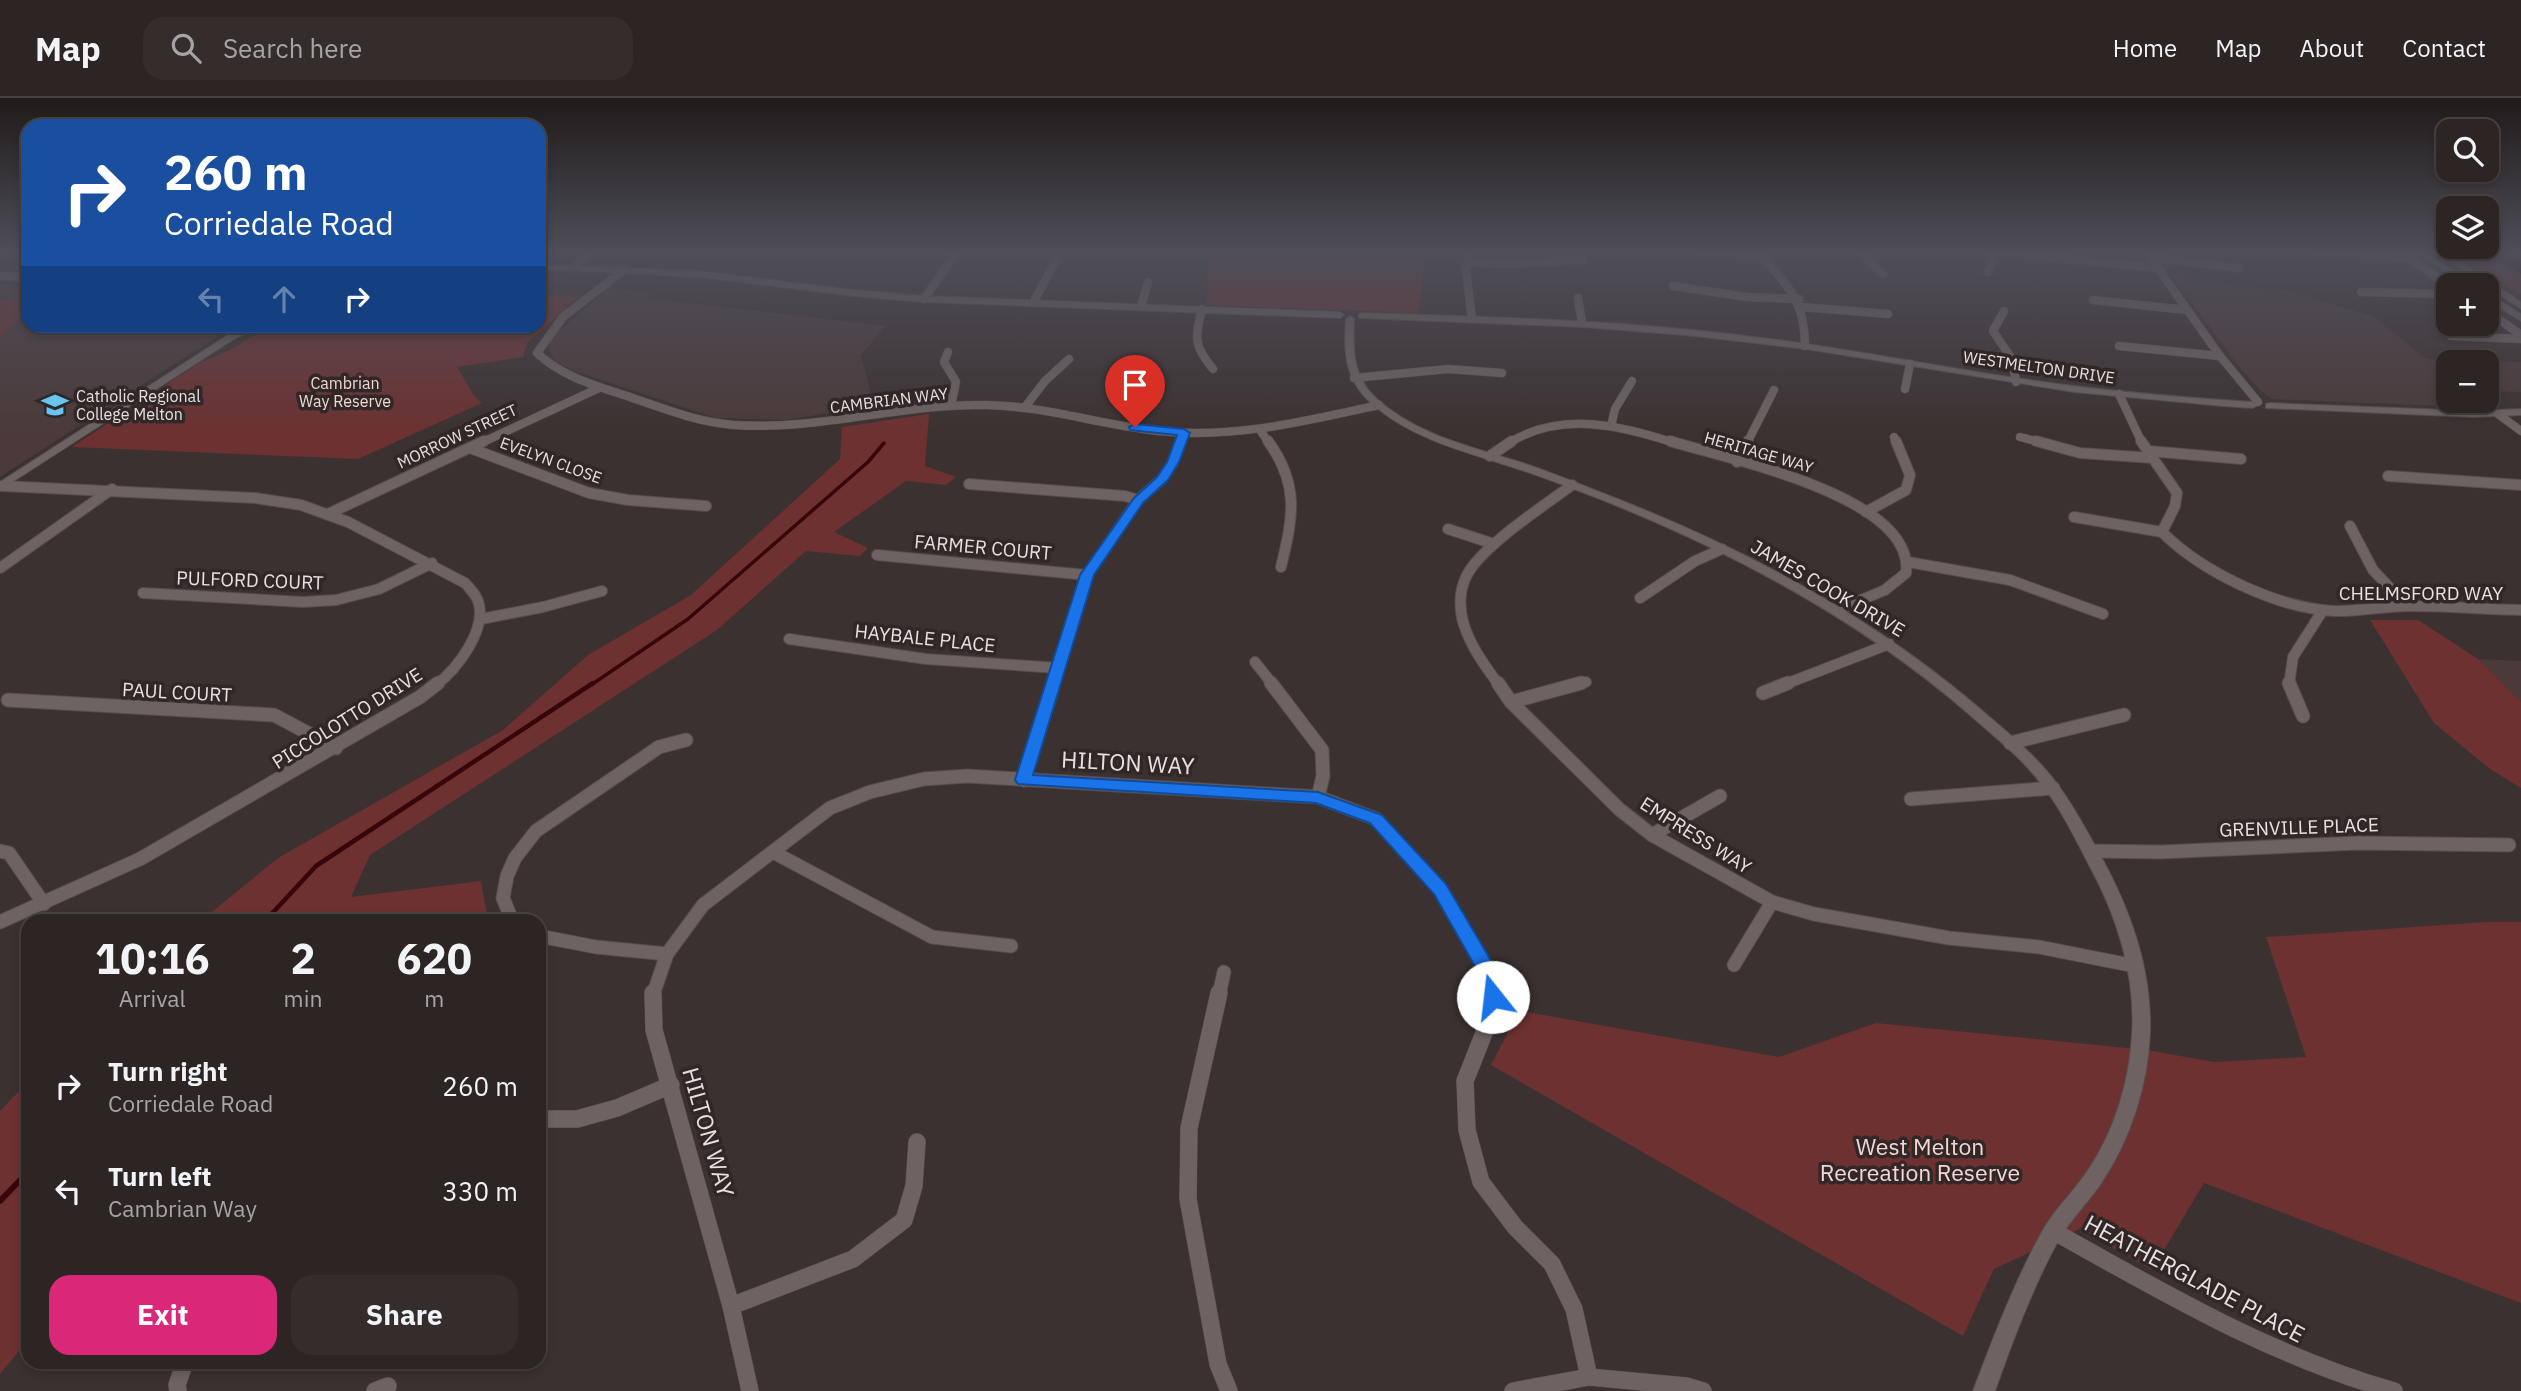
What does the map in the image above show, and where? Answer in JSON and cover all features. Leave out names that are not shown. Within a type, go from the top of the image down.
[{"type":"street","name":"CAMBRIAN WAY","points":[[569,313],[544,335],[537,353],[551,368],[599,388],[709,423],[793,425],[951,406],[1026,407],[1119,425],[1184,433],[1260,430],[1379,405]]},
{"type":"street","points":[[1201,313],[1195,339],[1197,351],[1213,369]]},
{"type":"street","points":[[1321,313],[1339,314],[1350,319],[1362,316]]},
{"type":"street","points":[[1357,313],[1362,316]]},
{"type":"street","points":[[1472,313],[1472,319]]},
{"type":"street","points":[[1580,313],[1582,323]]},
{"type":"street","points":[[1803,313],[1806,326],[1805,346]]},
{"type":"street","points":[[1883,313],[1888,314]]},
{"type":"street","points":[[2003,313],[1993,331],[2012,355],[2016,382]]},
{"type":"street","points":[[2190,313],[2255,403]]},
{"type":"street","name":"WESTMELTON DRIVE","points":[[1362,316],[1582,323],[1805,346],[2016,382],[2119,394],[2270,406],[2501,414]]},
{"type":"street","points":[[1350,319],[1347,359],[1354,378],[1448,369],[1502,373]]},
{"type":"street","points":[[2499,320],[2521,337]]},
{"type":"street","points":[[231,337],[235,333]]},
{"type":"street","points":[[1,486],[240,333]]},
{"type":"street","points":[[2451,336],[2521,337]]},
{"type":"street","points":[[2119,346],[2220,356]]},
{"type":"street","points":[[948,352],[944,362],[956,376],[957,388],[951,406]]},
{"type":"street","points":[[1026,407],[1045,381],[1069,359]]},
{"type":"street","points":[[1905,389],[1910,364]]},
{"type":"street","name":"JAMES COOK DRIVE","points":[[1354,378],[1379,405],[1439,440],[1572,485],[1721,549],[1837,611],[1889,644],[1963,700],[2010,743],[2053,788],[2115,895],[2136,966],[2141,1033],[2125,1122],[2096,1176],[2053,1230],[2006,1330],[1984,1391]]},
{"type":"street","points":[[1611,426],[1615,409],[1632,382]]},
{"type":"street","name":"MORROW STREET","points":[[328,514],[599,388]]},
{"type":"street","points":[[1737,461],[1774,390]]},
{"type":"street","points":[[2074,517],[2162,532],[2175,506],[2177,493],[2138,437],[2119,394]]},
{"type":"street","points":[[2501,414],[2521,415]]},
{"type":"street","points":[[2501,414],[2521,431]]},
{"type":"street","name":"HERITAGE WAY","points":[[1490,456],[1527,430],[1560,424],[1611,426],[1792,476],[1835,493],[1866,512],[1892,534],[1903,548],[1908,562]]},
{"type":"street","points":[[1260,430],[1281,457],[1293,500],[1282,567]]},
{"type":"street","points":[[1024,780],[1087,575],[1138,500],[1162,480],[1173,462],[1184,433]]},
{"type":"street","points":[[1866,512],[1906,490],[1910,475],[1894,437]]},
{"type":"street","points":[[2020,437],[2080,453],[2241,459]]},
{"type":"street","name":"EVELYN CLOSE","points":[[470,447],[589,493],[628,500],[706,506]]},
{"type":"street","points":[[2388,476],[2521,485]]},
{"type":"street","points":[[969,484],[1125,496],[1138,500]]},
{"type":"street","name":"EMPRESS WAY","points":[[1572,485],[1494,544],[1466,576],[1460,603],[1463,623],[1473,648],[1511,702],[1619,809],[1652,835],[1734,883],[1772,901],[1814,915],[1949,938],[2039,947],[2136,966]]},
{"type":"street","points":[[1,486],[112,489],[255,498],[302,505],[328,514],[432,564],[465,583],[478,599],[481,619],[543,607],[602,591]]},
{"type":"street","points":[[0,568],[112,489]]},
{"type":"street","points":[[2350,526],[2360,553],[2379,580],[2407,606]]},
{"type":"street","points":[[1448,529],[1494,544]]},
{"type":"street","name":"CHELMSFORD WAY","points":[[2162,532],[2172,544],[2195,560],[2232,578],[2274,596],[2323,610],[2354,612],[2407,606],[2521,610]]},
{"type":"street","points":[[1640,598],[1695,561],[1721,549]]},
{"type":"street","name":"FARMER COURT","points":[[877,555],[1087,575]]},
{"type":"street","points":[[1837,611],[1892,587],[1905,575],[1908,562],[2010,580],[2103,614]]},
{"type":"street","name":"PULFORD COURT","points":[[143,593],[303,601],[336,600],[379,589],[432,564]]},
{"type":"street","points":[[2303,716],[2289,684],[2293,657],[2323,610]]},
{"type":"street","name":"PICCOLOTTO DRIVE","points":[[0,922],[140,859],[420,697],[450,674],[463,657],[481,619]]},
{"type":"street","name":"HAYBALE PLACE","points":[[789,639],[926,659],[1058,667]]},
{"type":"street","points":[[1763,693],[1889,644]]},
{"type":"street","points":[[1255,662],[1322,750],[1323,776],[1318,797]]},
{"type":"street","points":[[1511,702],[1586,682]]},
{"type":"street","name":"PAUL COURT","points":[[8,700],[274,715],[336,748]]},
{"type":"street","points":[[2010,743],[2124,715]]},
{"type":"street","points":[[510,914],[503,898],[507,876],[515,858],[536,831],[659,747],[686,740]]},
{"type":"street","name":"HILTON WAY","points":[[750,1391],[732,1306],[654,1030],[653,989],[667,954],[703,905],[830,808],[870,792],[924,779],[967,776],[1318,797],[1376,819],[1440,889],[1493,981],[1492,1013],[1465,1081],[1467,1130],[1481,1182],[1515,1227],[1552,1264],[1574,1309],[1589,1377]]},
{"type":"street","points":[[1911,799],[2053,788]]},
{"type":"street","points":[[1652,835],[1720,796]]},
{"type":"street","name":"GRENVILLE PLACE","points":[[2090,851],[2161,852],[2359,843],[2509,845]]},
{"type":"street","points":[[0,851],[9,853],[44,904]]},
{"type":"street","points":[[772,852],[932,937],[1011,946]]},
{"type":"street","points":[[1734,965],[1772,901]]},
{"type":"street","points":[[546,937],[596,947],[667,954]]},
{"type":"street","points":[[1224,972],[1189,1128],[1188,1199],[1218,1364],[1229,1391]]},
{"type":"street","points":[[546,1119],[577,1119],[617,1108],[671,1085]]},
{"type":"street","points":[[732,1306],[853,1259],[904,1220],[914,1186],[918,1142]]},
{"type":"street","name":"HEATHERGLADE PLACE","points":[[2053,1230],[2230,1329],[2291,1359],[2394,1391]]},
{"type":"street","points":[[178,1391],[177,1385],[183,1369]]},
{"type":"street","points":[[1513,1391],[1589,1377],[1703,1391]]},
{"type":"shaded area","name":"Catholic Regional College Melton","points":[[0,313],[21,313],[21,333],[221,334],[0,477]]},
{"type":"shaded area","points":[[579,313],[777,313],[885,326],[861,355],[874,406],[785,420],[716,418],[575,371],[556,362],[548,348],[554,335]]},
{"type":"shaded area","points":[[2200,313],[2363,313],[2372,316],[2427,359],[2436,359],[2436,406],[2272,399],[2260,390]]},
{"type":"shaded area","points":[[2499,361],[2521,362],[2521,392],[2499,391]]},
{"type":"shaded area","points":[[2478,659],[2521,661],[2521,702]]},
{"type":"green space","points":[[0,313],[21,313],[21,316],[0,338]]},
{"type":"green space","name":"Cambrian Way Reserve","points":[[546,313],[560,313],[546,326]]},
{"type":"green space","name":"Cambrian Way Reserve","points":[[258,333],[538,333],[527,343],[523,357],[457,367],[475,397],[482,403],[358,459],[72,447],[201,362],[234,348]]},
{"type":"green space","points":[[929,414],[925,466],[956,477],[946,485],[906,481],[834,532],[868,548],[860,556],[806,551],[717,630],[370,855],[351,897],[481,881],[487,914],[209,914],[278,858],[503,730],[588,655],[691,595],[840,459],[842,427]]},
{"type":"green space","points":[[2370,620],[2418,620],[2478,659],[2521,702],[2521,788],[2490,769],[2434,723]]},
{"type":"green space","name":"West Melton Recreation Reserve","points":[[2521,922],[2521,1303],[2204,1183],[2152,1270],[2080,1229],[1994,1269],[1963,1336],[1491,1065],[1507,1034],[1515,1010],[1779,1057],[1876,1023],[2147,1050],[2214,1062],[2306,1057],[2266,937]]},
{"type":"green space","points":[[21,1089],[21,1348],[0,1374],[0,1111]]},
{"type":"waterway","points":[[591,685],[688,619],[868,462],[884,443]]},
{"type":"waterway","points":[[272,914],[316,866],[593,683]]},
{"type":"waterway","points":[[0,1201],[21,1179]]},
{"type":"place","name":"Catholic Regional College Melton","points":[[55,405]]},
{"type":"route","points":[[1135,427],[1184,433],[1173,462],[1162,480],[1138,500],[1087,575],[1024,780],[1318,797],[1376,819],[1440,889],[1493,981],[1493,997]]}]
